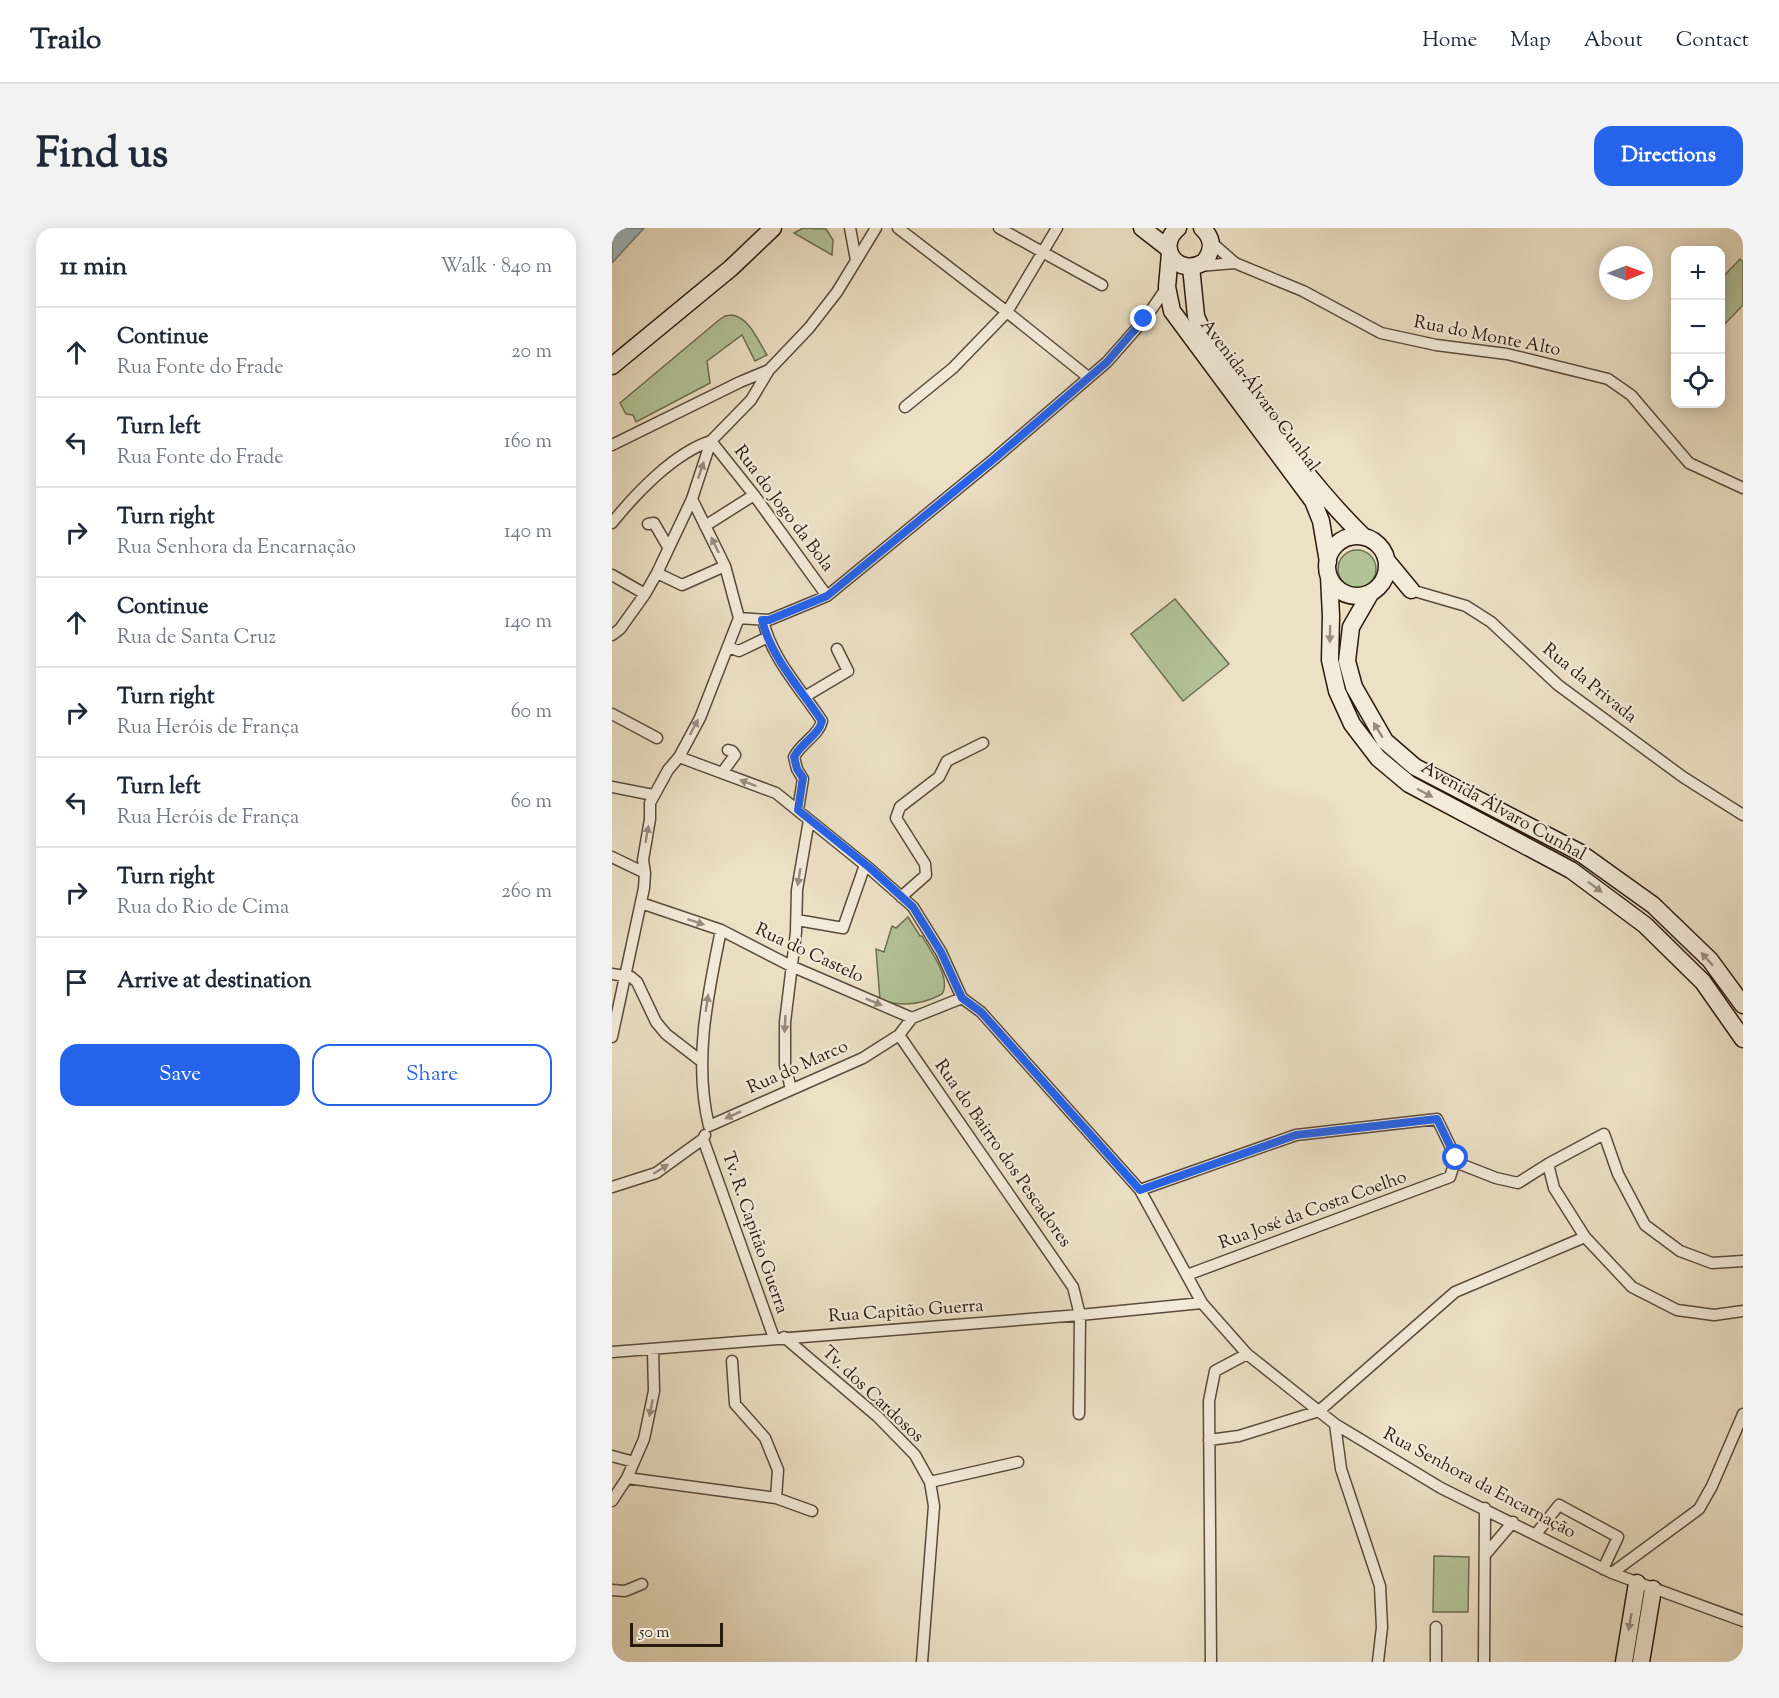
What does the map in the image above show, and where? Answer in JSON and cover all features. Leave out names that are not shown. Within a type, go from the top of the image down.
[{"type":"main road","points":[[612,366],[739,261],[773,228]]},
{"type":"main road","points":[[739,261],[788,228]]},
{"type":"main road","points":[[1142,228],[1169,251],[1178,264],[1194,267],[1209,256],[1208,233]]},
{"type":"main road","name":"Avenida Álvaro Cunhal","points":[[1178,228],[1171,236],[1169,251],[1167,287],[1172,311],[1313,501],[1321,521],[1328,569],[1331,616],[1330,660],[1337,691],[1352,724],[1378,758],[1409,784],[1571,870],[1645,925],[1703,982],[1743,1039]]},
{"type":"main road","name":"Avenida Álvaro Cunhal","points":[[1194,267],[1197,316],[1204,335],[1315,483],[1346,520],[1364,537]]},
{"type":"main road","points":[[1374,591],[1384,580],[1387,571],[1384,552],[1378,544],[1364,537],[1350,537],[1341,541],[1334,548],[1328,569],[1334,585],[1341,592],[1360,597],[1374,591],[1411,590]]},
{"type":"main road","points":[[1387,561],[1411,590]]},
{"type":"main road","name":"Avenida Álvaro Cunhal","points":[[1374,591],[1352,627],[1347,661],[1354,687],[1385,741],[1415,767],[1579,852],[1653,905],[1710,960],[1743,1005]]},
{"type":"main road","points":[[1624,1662],[1637,1582]]},
{"type":"main road","points":[[1641,1662],[1653,1589]]},
{"type":"street","points":[[850,228],[856,260]]},
{"type":"street","points":[[612,635],[620,629],[657,573],[692,499],[711,441],[751,400],[769,370],[809,328],[837,292],[876,228]]},
{"type":"street","points":[[898,228],[1088,377]]},
{"type":"street","points":[[999,228],[1102,285]]},
{"type":"street","points":[[905,407],[953,368],[1007,312],[1057,228]]},
{"type":"street","points":[[1208,233],[1235,263]]},
{"type":"street","points":[[1194,267],[1235,263]]},
{"type":"street","name":"Rua do Monte Alto","points":[[1235,263],[1303,291],[1381,333],[1436,345],[1507,354],[1608,379],[1632,395],[1689,463],[1743,488]]},
{"type":"street","points":[[739,618],[769,620],[827,596],[994,459],[1107,362],[1144,319],[1167,287]]},
{"type":"street","points":[[612,445],[769,370]]},
{"type":"street","points":[[612,524],[648,484],[672,462],[697,445],[711,441]]},
{"type":"street","name":"Rua do Jogo da Bola","points":[[711,441],[754,495],[827,596]]},
{"type":"street","points":[[705,526],[754,495]]},
{"type":"street","points":[[612,1037],[641,903],[645,873],[643,860],[650,819],[650,803],[700,718],[739,618],[725,566],[692,499]]},
{"type":"street","points":[[648,524],[654,523],[668,547]]},
{"type":"street","points":[[657,573],[682,585],[725,566]]},
{"type":"street","points":[[612,575],[645,594]]},
{"type":"street","name":"Rua da Privada","points":[[1411,590],[1466,606],[1491,622],[1558,686],[1683,777],[1743,815]]},
{"type":"street","points":[[762,620],[768,637],[788,674],[822,721],[820,729],[800,746],[794,757],[797,769],[803,778],[798,810]]},
{"type":"street","points":[[728,647],[739,651],[768,637]]},
{"type":"street","points":[[806,696],[848,671],[837,649]]},
{"type":"street","points":[[612,714],[657,738]]},
{"type":"street","points":[[902,897],[926,874],[925,864],[896,818],[900,807],[939,777],[947,761],[983,742]]},
{"type":"street","points":[[722,773],[735,755],[728,750]]},
{"type":"street","points":[[679,757],[776,793],[913,907],[941,952],[962,998],[912,1018],[899,1035]]},
{"type":"street","points":[[612,786],[653,795]]},
{"type":"street","points":[[791,1089],[785,1065],[785,1022],[797,920],[797,890],[809,820]]},
{"type":"street","points":[[613,862],[645,873]]},
{"type":"street","points":[[797,920],[843,928],[865,865]]},
{"type":"street","name":"Rua do Castelo","points":[[641,903],[720,930],[791,966],[912,1018]]},
{"type":"street","points":[[612,1187],[656,1173],[703,1139],[709,1126],[701,1061],[706,1002],[720,930]]},
{"type":"street","points":[[612,975],[631,976],[637,982],[656,1022],[666,1034],[701,1061]]},
{"type":"street","name":"Rua Senhora da Encarnação","points":[[962,998],[981,1012],[1140,1190],[1202,1303],[1247,1354],[1335,1424],[1441,1488],[1608,1571],[1741,1620]]},
{"type":"street","name":"Rua do Marco","points":[[709,1126],[863,1058],[899,1035]]},
{"type":"street","name":"Rua do Bairro dos Pescadores","points":[[899,1035],[1073,1287],[1080,1315],[1079,1414]]},
{"type":"street","points":[[1140,1190],[1296,1135],[1437,1119],[1456,1158],[1455,1162],[1496,1178],[1518,1183],[1604,1134],[1618,1174],[1645,1224],[1680,1251],[1712,1263],[1743,1261]]},
{"type":"street","name":"Tv. R. Capitão Guerra","points":[[703,1139],[779,1338]]},
{"type":"street","name":"Rua José da Costa Coelho","points":[[1187,1275],[1450,1177],[1455,1162]]},
{"type":"street","points":[[1548,1164],[1554,1188],[1585,1237],[1632,1287],[1677,1310],[1714,1315],[1743,1311]]},
{"type":"street","points":[[1209,1440],[1239,1436],[1319,1411],[1455,1292],[1585,1237]]},
{"type":"street","name":"Rua Capitão Guerra","points":[[612,1352],[1080,1315],[1202,1303]]},
{"type":"street","name":"Tv. dos Cardosos","points":[[779,1338],[878,1417],[915,1455],[930,1482],[934,1506],[922,1662]]},
{"type":"street","points":[[612,1502],[627,1478],[644,1439],[654,1391],[653,1350]]},
{"type":"street","points":[[1211,1662],[1209,1401],[1215,1371],[1247,1354]]},
{"type":"street","points":[[732,1361],[735,1404],[765,1438],[778,1470],[776,1498]]},
{"type":"street","points":[[1608,1571],[1699,1509],[1712,1486],[1743,1414]]},
{"type":"street","points":[[1335,1424],[1341,1469],[1380,1586],[1382,1627],[1378,1662]]},
{"type":"street","points":[[612,1456],[634,1462]]},
{"type":"street","points":[[930,1482],[1018,1462]]},
{"type":"street","points":[[627,1478],[776,1498],[812,1511]]},
{"type":"street","points":[[1536,1534],[1558,1505],[1618,1537],[1608,1571]]},
{"type":"street","points":[[1484,1662],[1485,1508]]},
{"type":"street","points":[[1485,1555],[1513,1522]]},
{"type":"street","points":[[612,1590],[625,1591],[642,1584]]},
{"type":"street","points":[[1436,1627],[1436,1662]]},
{"type":"green space","points":[[803,228],[826,229],[833,240],[832,255],[794,233]]},
{"type":"green space","points":[[1740,259],[1743,262],[1743,305],[1725,324],[1725,300],[1725,275]]},
{"type":"green space","points":[[732,315],[749,325],[767,355],[755,361],[742,335],[707,361],[710,383],[636,422],[633,415],[626,414],[620,403],[719,320]]},
{"type":"green space","points":[[1357,550],[1371,555],[1376,569],[1371,583],[1357,588],[1343,583],[1338,569],[1343,555]]},
{"type":"green space","points":[[1175,599],[1229,664],[1183,701],[1131,634]]},
{"type":"green space","points":[[908,917],[939,965],[944,988],[942,994],[927,1001],[896,1004],[880,1000],[876,949],[884,952],[892,926],[896,928]]},
{"type":"green space","points":[[1434,1556],[1469,1557],[1468,1612],[1433,1612]]},
{"type":"water","points":[[612,228],[644,228],[612,263]]},
{"type":"route","points":[[1144,319],[1107,362],[994,459],[827,596],[769,620],[762,620],[768,637],[788,674],[822,721],[820,729],[800,746],[794,757],[797,769],[803,778],[798,810],[870,868],[913,907],[941,952],[962,998],[981,1012],[1140,1190],[1296,1135],[1437,1119],[1456,1158]]}]
